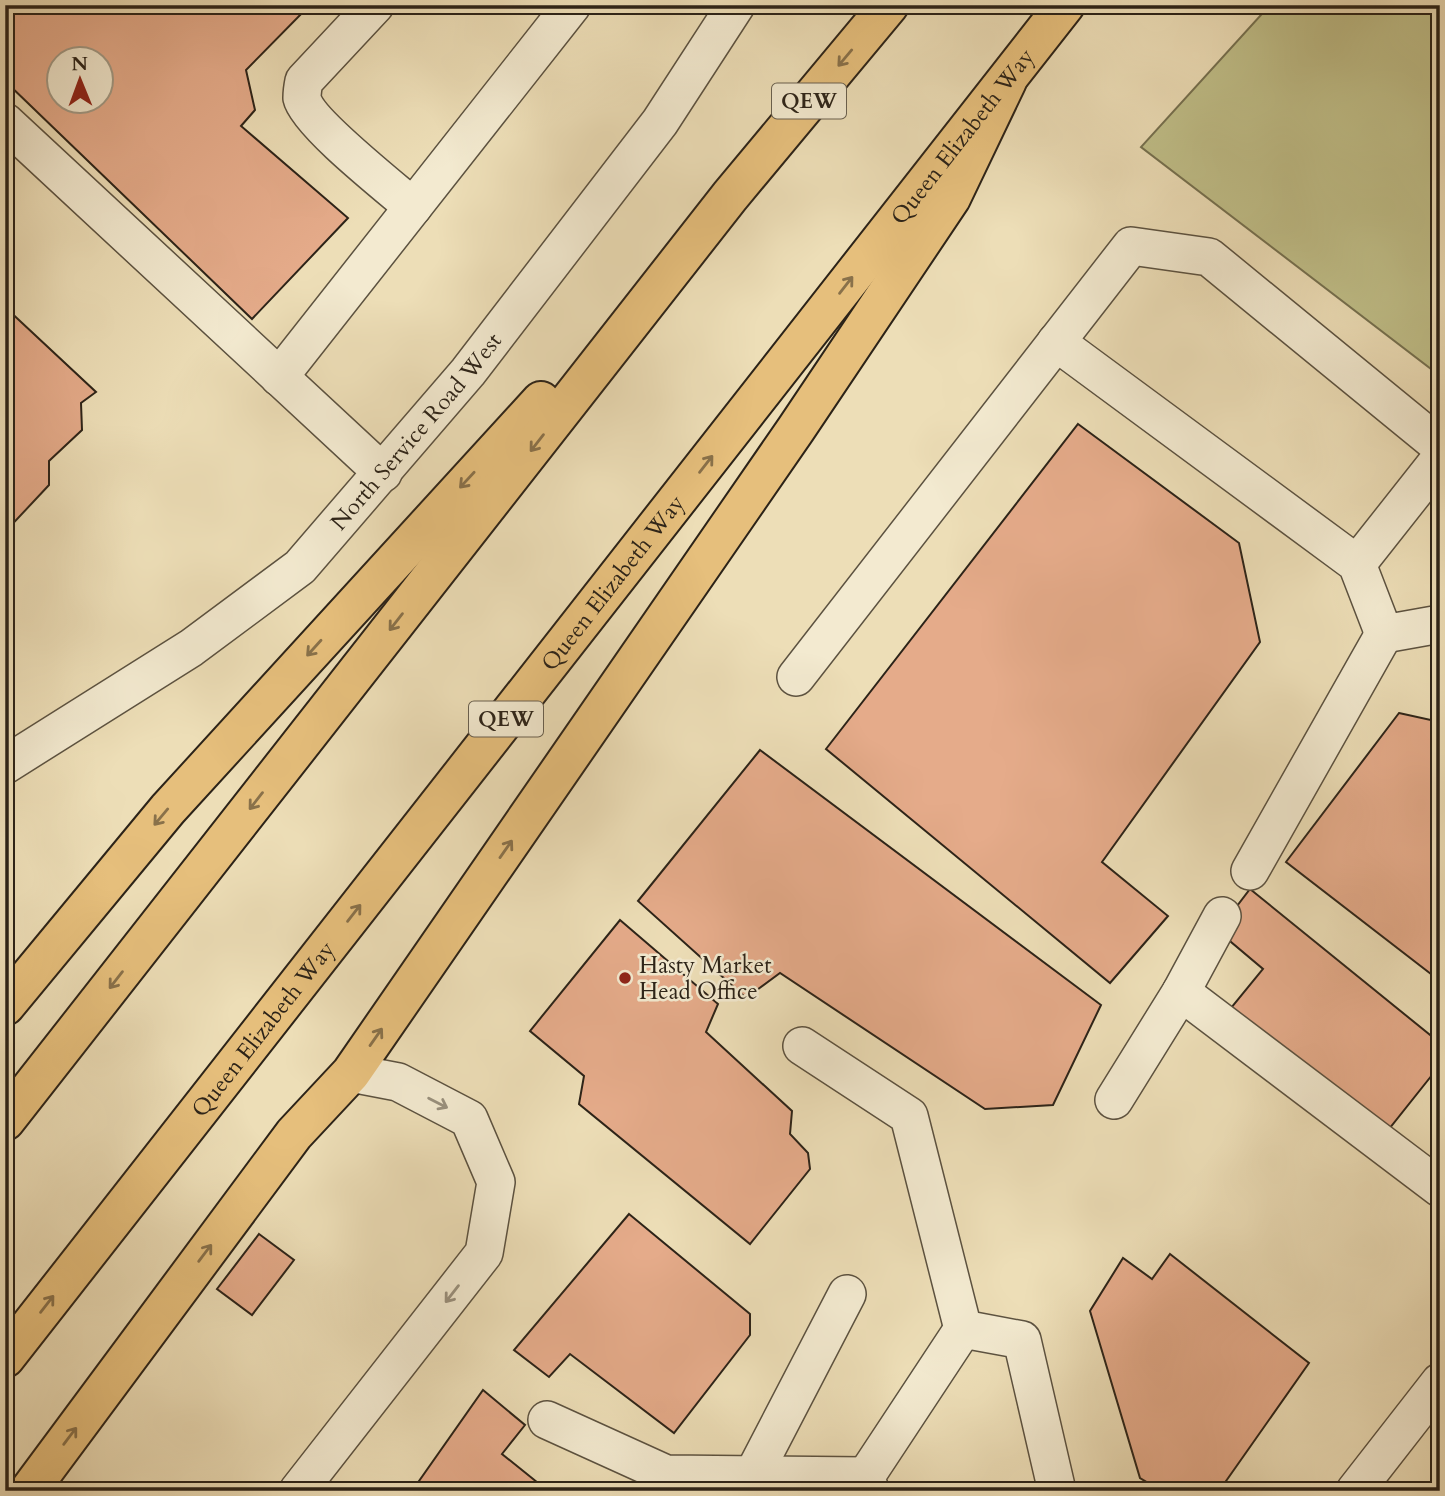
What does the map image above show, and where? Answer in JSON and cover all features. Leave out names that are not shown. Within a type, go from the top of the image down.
[{"type":"highway","name":"QEW","points":[[5,1121],[730,197],[889,5]]},
{"type":"highway","name":"Queen Elizabeth Way","points":[[5,1358],[1065,5]]},
{"type":"highway","points":[[29,1491],[294,1134],[351,1073],[796,429],[951,198],[1007,80]]},
{"type":"highway","points":[[5,1006],[167,809],[730,197]]},
{"type":"street","points":[[374,5],[304,81],[302,98],[324,128],[412,207]]},
{"type":"street","points":[[279,377],[572,5]]},
{"type":"street","name":"North Service Road West","points":[[10,751],[191,648],[300,567],[468,372],[660,122],[736,5]]},
{"type":"street","points":[[5,122],[383,473]]},
{"type":"street","points":[[796,677],[1131,246],[1209,257],[1440,446]]},
{"type":"street","points":[[1056,342],[1357,565],[1384,634]]},
{"type":"street","points":[[1357,565],[1440,459]]},
{"type":"street","points":[[1384,634],[1440,624]]},
{"type":"street","points":[[1250,871],[1384,634]]},
{"type":"street","points":[[1114,1100],[1181,992],[1222,916]]},
{"type":"street","points":[[1181,992],[1440,1188]]},
{"type":"street","points":[[547,1420],[673,1482],[753,1475],[868,1484],[963,1329],[909,1116],[802,1046]]},
{"type":"street","points":[[298,1491],[484,1253],[496,1182],[469,1119],[398,1082],[351,1073]]},
{"type":"street","points":[[753,1475],[847,1294]]},
{"type":"street","points":[[963,1329],[1022,1340],[1057,1491]]},
{"type":"street","points":[[1355,1491],[1440,1382]]},
{"type":"shaded area","points":[[1270,5],[1440,5],[1440,373],[1435,372],[1141,147]]},
{"type":"building","points":[[5,5],[310,5],[246,70],[255,110],[241,126],[348,218],[252,319],[5,81]]},
{"type":"building","points":[[5,307],[96,392],[81,403],[82,430],[49,461],[49,485],[5,532]]},
{"type":"building","points":[[1078,424],[1239,543],[1260,642],[1102,862],[1168,916],[1110,983],[826,749]]},
{"type":"building","points":[[1399,713],[1440,722],[1440,981],[1286,862]]},
{"type":"building","points":[[760,750],[1101,1005],[1053,1105],[985,1109],[780,973],[746,998],[638,901]]},
{"type":"building","points":[[1250,889],[1440,1043],[1440,1065],[1381,1139],[1226,1014],[1263,969],[1218,931]]},
{"type":"building","points":[[620,920],[718,1004],[706,1032],[792,1111],[790,1134],[808,1153],[810,1169],[750,1244],[579,1104],[584,1076],[530,1031]]},
{"type":"building","points":[[629,1214],[750,1314],[750,1335],[674,1433],[570,1354],[549,1377],[514,1350]]},
{"type":"building","points":[[259,1234],[294,1260],[252,1315],[217,1289]]},
{"type":"building","points":[[1170,1254],[1309,1363],[1219,1491],[1162,1491],[1140,1478],[1090,1311],[1123,1258],[1152,1279]]},
{"type":"building","points":[[483,1390],[525,1425],[502,1454],[548,1491],[412,1491]]},
{"type":"place","name":"Hasty Market Head Office","points":[[625,978]]}]
